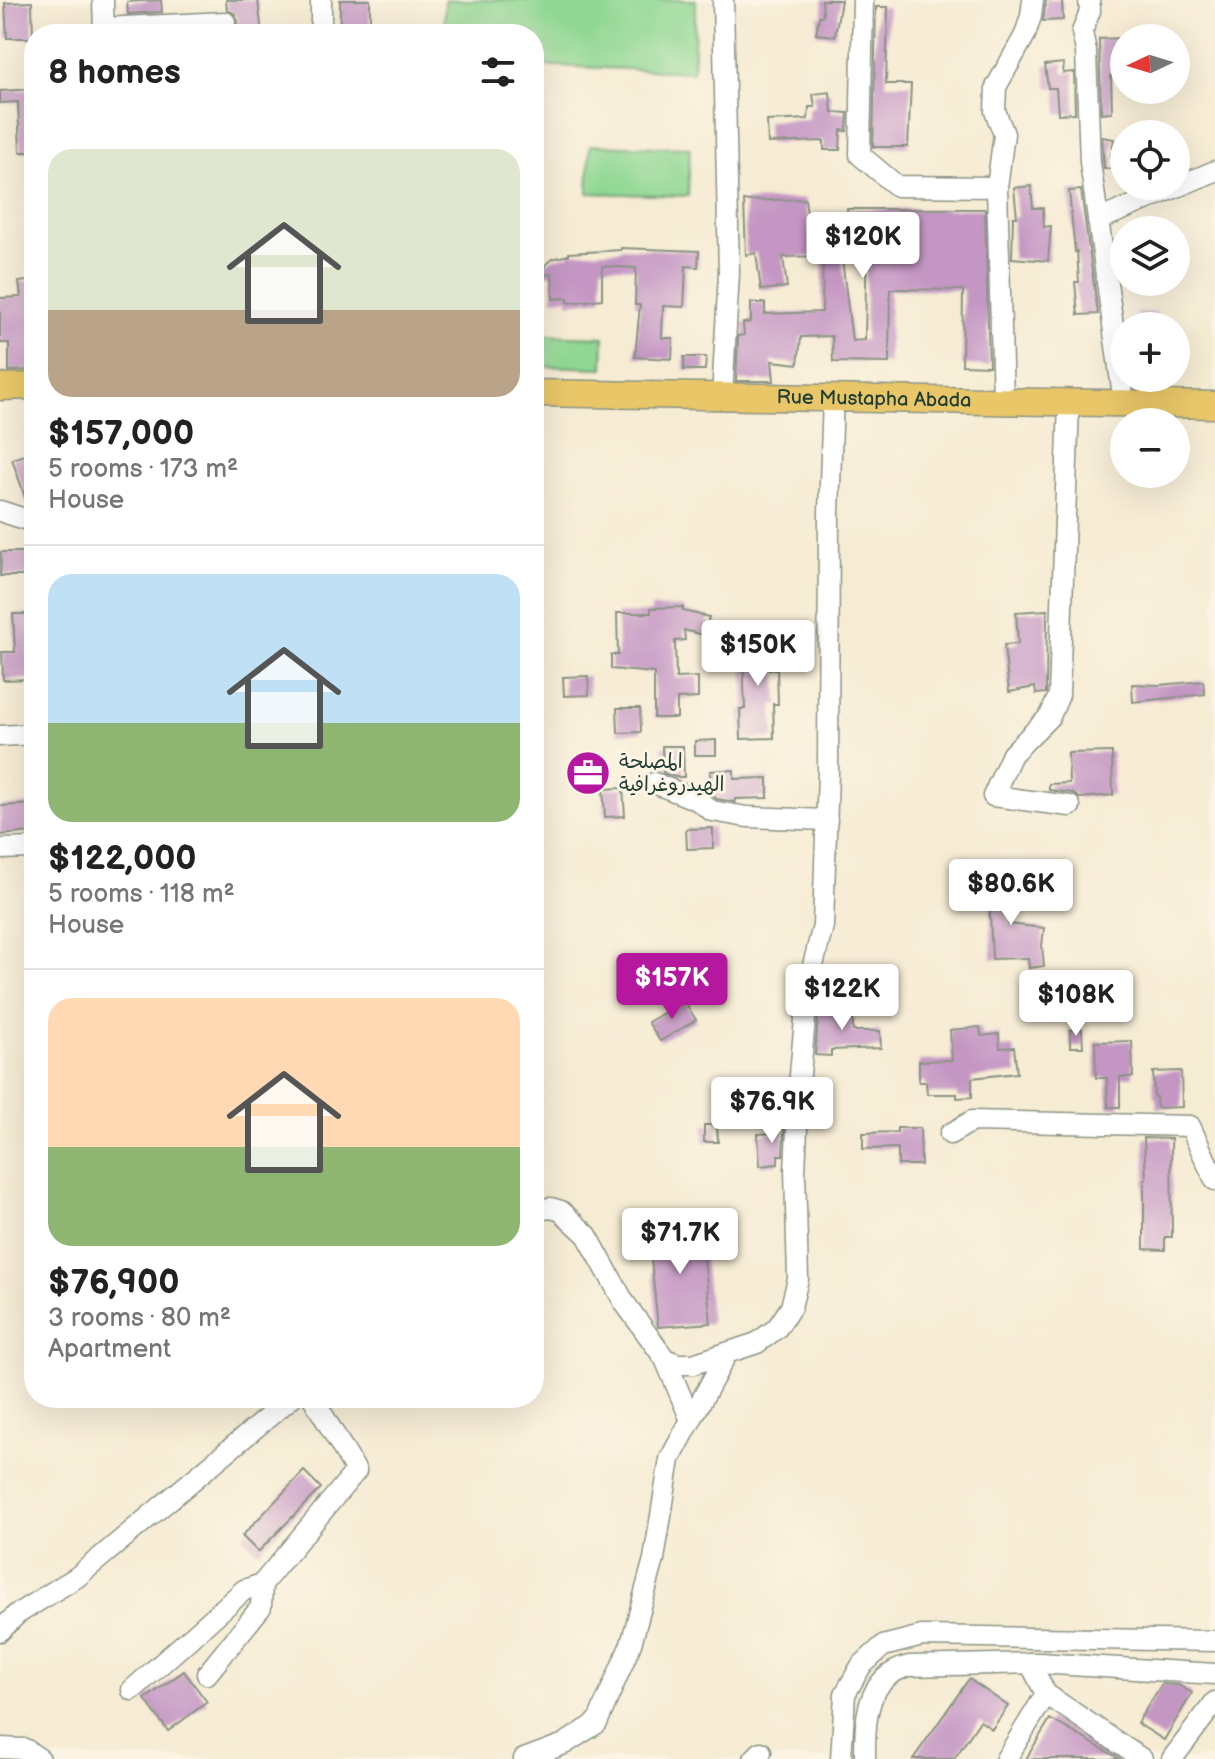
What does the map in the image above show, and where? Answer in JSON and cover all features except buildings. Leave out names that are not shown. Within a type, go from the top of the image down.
[{"type":"main road","points":[[0,387],[24,386]]},
{"type":"main road","name":"Rue Mustapha Abada","points":[[544,393],[1215,405]]},
{"type":"street","points":[[103,0],[104,24]]},
{"type":"street","points":[[321,0],[321,24]]},
{"type":"street","points":[[722,397],[729,273],[723,0]]},
{"type":"street","points":[[863,0],[860,155],[897,186],[997,187]]},
{"type":"street","points":[[1003,400],[997,187],[1004,134],[995,111],[996,87],[1025,35],[1033,0]]},
{"type":"street","points":[[1089,0],[1090,11],[1082,32],[1086,51],[1090,162],[1124,403]]},
{"type":"street","points":[[198,24],[225,22]]},
{"type":"street","points":[[1098,220],[1215,171]]},
{"type":"street","points":[[665,1359],[678,1364],[693,1364],[757,1343],[777,1328],[791,1307],[798,1279],[795,1171],[799,1086],[808,985],[823,926],[833,397]]},
{"type":"street","points":[[1069,402],[1059,695],[1050,716],[1012,754],[993,796],[1070,806]]},
{"type":"street","points":[[0,511],[24,519]]},
{"type":"street","points":[[0,736],[24,735]]},
{"type":"street","points":[[654,783],[697,800],[712,811],[747,817],[827,820]]},
{"type":"street","points":[[0,849],[24,848]]},
{"type":"street","points":[[950,1134],[972,1121],[1190,1126],[1215,1180]]},
{"type":"street","points":[[544,1209],[561,1211],[587,1235],[624,1302],[665,1359],[691,1420]]},
{"type":"street","points":[[524,1759],[564,1744],[597,1723],[631,1644],[654,1559],[670,1459],[726,1355]]},
{"type":"street","points":[[0,1631],[17,1614],[77,1577],[279,1408]]},
{"type":"street","points":[[132,1690],[244,1590],[262,1584],[356,1471],[319,1408]]},
{"type":"street","points":[[207,1674],[261,1607],[262,1584]]},
{"type":"street","points":[[841,1759],[845,1694],[861,1666],[883,1646],[922,1636],[1215,1641]]},
{"type":"street","points":[[1030,1663],[1046,1694],[1142,1759]]},
{"type":"street","points":[[865,1759],[865,1718],[877,1688],[892,1670],[909,1666],[1030,1663],[1215,1674]]},
{"type":"street","points":[[1006,1759],[1046,1694]]},
{"type":"street","points":[[1172,1759],[1214,1705]]},
{"type":"street","points":[[0,1748],[25,1749],[40,1759]]},
{"type":"green space","points":[[445,0],[696,0],[693,72],[544,65],[544,24],[444,24]]},
{"type":"green space","points":[[590,145],[690,148],[688,196],[588,193]]},
{"type":"green space","points":[[544,335],[604,337],[603,368],[544,366]]},
{"type":"place","name":"المصلحة الهيدروغرافية","points":[[588,773]]}]
